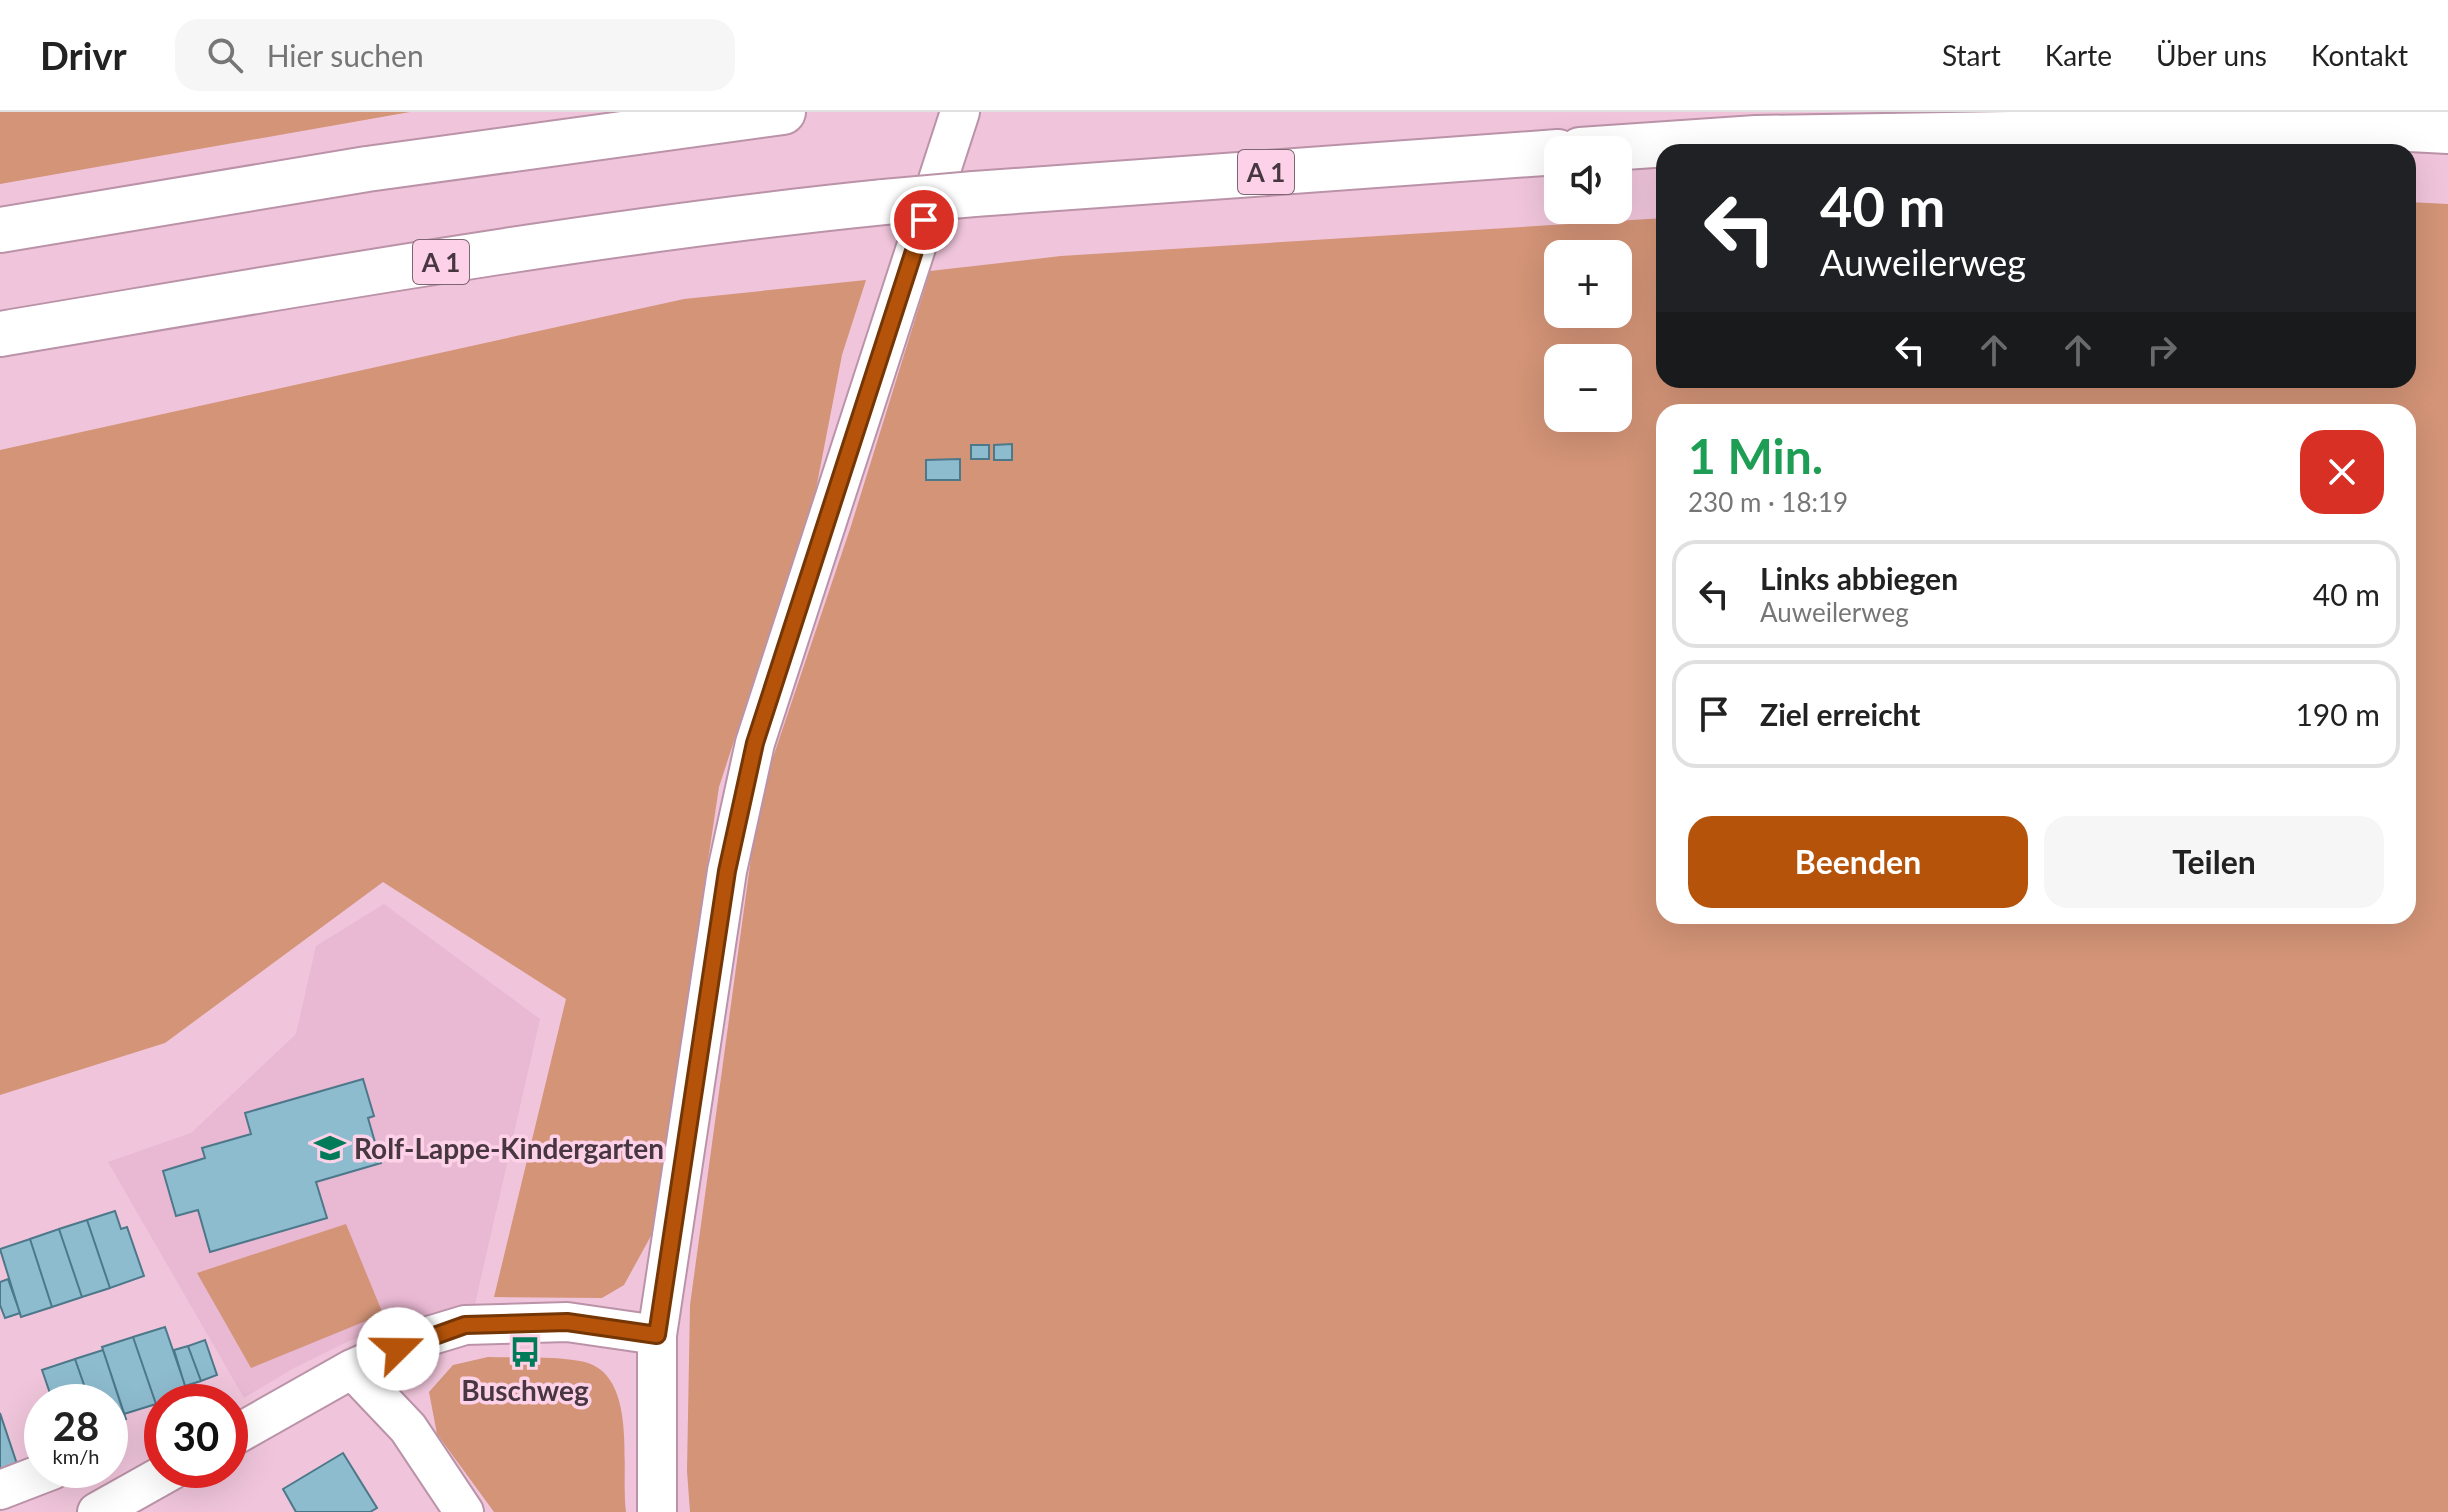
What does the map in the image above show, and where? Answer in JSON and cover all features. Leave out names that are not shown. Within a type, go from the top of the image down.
[{"type":"highway","points":[[0,230],[367,169],[783,112]]},
{"type":"highway","points":[[1668,144],[1756,138],[2390,128],[2448,131]]},
{"type":"highway","points":[[1632,146],[1656,145]]},
{"type":"highway","name":"A 1","points":[[0,334],[387,270],[773,213],[974,194],[1544,153]]},
{"type":"street","points":[[657,1512],[657,1335],[727,871],[755,743],[960,112]]},
{"type":"street","points":[[248,1428],[352,1369],[422,1338],[465,1325],[567,1322],[657,1335]]},
{"type":"street","points":[[352,1369],[408,1428],[464,1512]]},
{"type":"street","points":[[0,1490],[24,1481]]},
{"type":"street","points":[[97,1512],[144,1486]]},
{"type":"shaded area","points":[[0,112],[410,112],[0,184]]},
{"type":"shaded area","points":[[2416,202],[2448,204],[2448,1512],[690,1512],[687,1471],[690,1305],[759,799],[851,526],[930,271],[1061,256],[1569,224],[1632,224],[1632,220],[1656,219],[1656,388],[2416,388]]},
{"type":"shaded area","points":[[866,280],[842,355],[816,489],[719,787],[652,1234],[624,1285],[602,1298],[494,1297],[566,999],[383,882],[165,1043],[0,1095],[0,450],[684,299]]},
{"type":"shaded area","name":"Rolf-Lappe-Kindergarten","points":[[384,904],[540,1019],[475,1304],[398,1324],[349,1341],[294,1368],[248,1396],[248,1384],[236,1384],[108,1162],[191,1133],[296,1034],[316,946]]},
{"type":"shaded area","points":[[346,1224],[383,1314],[251,1368],[197,1273]]},
{"type":"shaded area","points":[[488,1357],[580,1361],[599,1369],[612,1383],[623,1424],[626,1512],[494,1512],[437,1434],[429,1392],[453,1365]]},
{"type":"building","points":[[1012,444],[1012,460],[994,460],[994,445]]},
{"type":"building","points":[[971,445],[989,445],[989,459],[971,459]]},
{"type":"building","points":[[960,459],[960,480],[926,480],[926,460]]},
{"type":"building","points":[[363,1079],[374,1116],[368,1118],[381,1163],[316,1182],[327,1218],[210,1252],[198,1210],[176,1216],[163,1171],[205,1158],[202,1148],[251,1134],[245,1113]]},
{"type":"building","points":[[115,1211],[121,1229],[127,1227],[144,1276],[110,1288],[87,1220]]},
{"type":"building","points":[[87,1220],[110,1288],[82,1297],[59,1229]]},
{"type":"building","points":[[59,1229],[82,1297],[52,1307],[30,1239]]},
{"type":"building","points":[[30,1239],[52,1307],[21,1317],[0,1249]]},
{"type":"building","points":[[8,1279],[20,1313],[5,1318],[0,1305],[0,1282]]},
{"type":"building","points":[[165,1327],[185,1384],[149,1384],[133,1337]]},
{"type":"building","points":[[133,1337],[149,1384],[144,1384],[144,1408],[128,1413],[128,1384],[114,1384],[102,1347]]},
{"type":"building","points":[[205,1340],[217,1375],[201,1381],[188,1346]]},
{"type":"building","points":[[188,1346],[201,1381],[184,1384],[174,1350]]},
{"type":"building","points":[[103,1350],[114,1384],[84,1384],[75,1359]]},
{"type":"building","points":[[75,1359],[84,1384],[47,1384],[42,1370]]},
{"type":"building","points":[[0,1413],[17,1464],[0,1469]]},
{"type":"building","points":[[343,1453],[377,1508],[370,1512],[296,1512],[283,1489]]},
{"type":"place","name":"Rolf-Lappe-Kindergarten","points":[[330,1148]]},
{"type":"place","name":"Buschweg","points":[[525,1352]]},
{"type":"route","points":[[398,1349],[465,1325],[567,1322],[657,1335],[727,871],[755,743],[924,220]]}]
